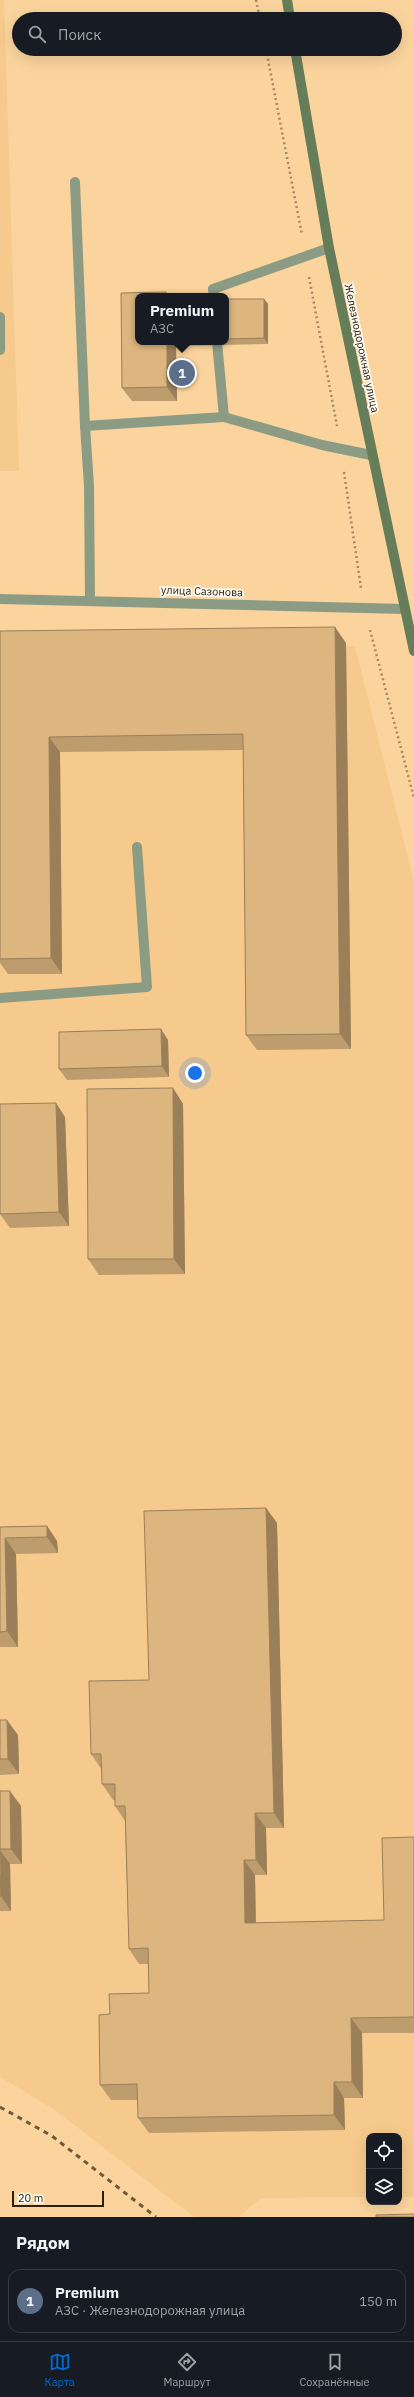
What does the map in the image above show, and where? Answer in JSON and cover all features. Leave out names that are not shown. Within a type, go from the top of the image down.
[{"type":"main road","points":[[286,0],[289,12]]},
{"type":"main road","name":"Железнодорожная улица","points":[[296,56],[329,248],[371,455],[414,651]]},
{"type":"street","points":[[74,182],[89,486],[90,600]]},
{"type":"street","points":[[214,293],[213,289],[329,248]]},
{"type":"street","points":[[0,317],[2,347],[0,350]]},
{"type":"street","points":[[217,345],[224,417]]},
{"type":"street","points":[[85,426],[224,417],[322,445],[371,455]]},
{"type":"street","name":"улица Сазонова","points":[[0,599],[90,600],[404,610]]},
{"type":"street","points":[[0,998],[147,986],[136,847]]},
{"type":"path","points":[[256,0],[259,12]]},
{"type":"shaded area","points":[[0,0],[4,0],[19,471],[0,471]]},
{"type":"shaded area","points":[[0,642],[355,646],[414,881],[414,2197],[402,2197],[402,2133],[366,2133],[366,2197],[261,2198],[239,2217],[194,2217],[52,2108],[0,2077]]},
{"type":"building","points":[[166,292],[135,293],[135,345],[167,345],[167,387],[122,388],[121,293]]},
{"type":"building","points":[[229,299],[264,299],[264,338],[229,339]]},
{"type":"building","points":[[335,627],[340,1034],[246,1035],[243,734],[49,737],[51,958],[0,959],[0,631]]},
{"type":"building","points":[[161,1029],[162,1066],[59,1069],[59,1032]]},
{"type":"building","points":[[173,1088],[174,1259],[88,1259],[87,1089]]},
{"type":"building","points":[[56,1103],[59,1212],[0,1214],[0,1104]]},
{"type":"building","points":[[266,1508],[274,1813],[255,1813],[256,1860],[244,1860],[245,1923],[384,1920],[382,1838],[414,1837],[414,2017],[351,2018],[352,2082],[334,2082],[334,2115],[138,2118],[137,2084],[100,2085],[99,2015],[110,2014],[109,1994],[149,1993],[148,1948],[129,1949],[125,1806],[115,1806],[115,1784],[102,1784],[101,1754],[91,1754],[89,1681],[149,1680],[144,1511]]},
{"type":"building","points":[[47,1526],[47,1537],[5,1538],[7,1631],[0,1632],[0,1527]]},
{"type":"building","points":[[0,1720],[7,1720],[8,1759],[0,1759]]},
{"type":"building","points":[[0,1791],[10,1791],[11,1849],[0,1849]]},
{"type":"building","points":[[0,1874],[1,1896],[0,1896]]},
{"type":"building","points":[[414,2214],[414,2217],[376,2217],[376,2215]]},
{"type":"railway","points":[[0,2107],[52,2136],[156,2217]]},
{"type":"place","name":"Premium","points":[[182,373]]}]
